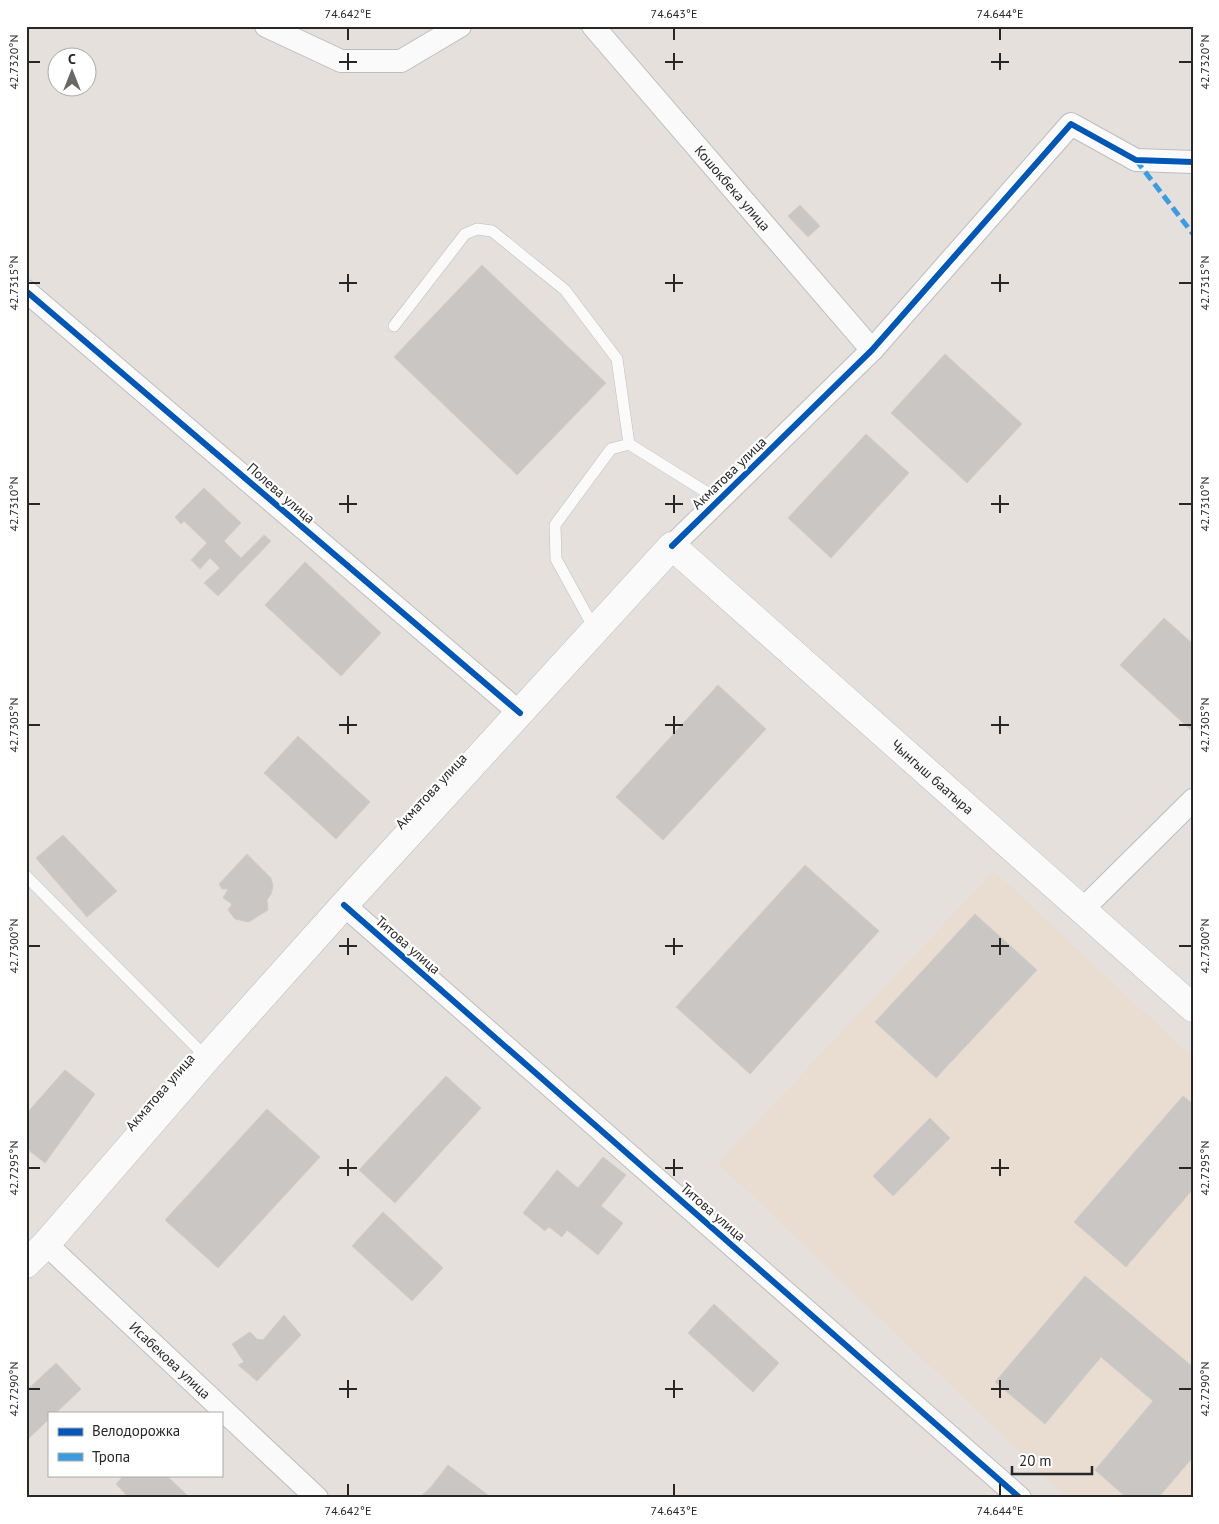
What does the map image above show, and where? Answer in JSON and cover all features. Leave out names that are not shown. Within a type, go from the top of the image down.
[{"type":"main road","name":"Акматова улица","points":[[26,1264],[46,1244],[206,1058],[672,546]]},
{"type":"main road","name":"Чынгыш баатыра","points":[[672,546],[1193,1008]]},
{"type":"street","points":[[266,26],[341,61],[401,61],[460,26]]},
{"type":"street","name":"Кошокбека улица","points":[[593,26],[872,350]]},
{"type":"street","name":"Акматова улица","points":[[672,546],[872,350],[1071,124],[1136,160],[1193,162]]},
{"type":"street","name":"Полева улица","points":[[26,291],[520,713]]},
{"type":"street","points":[[1082,910],[1193,800]]},
{"type":"street","name":"Титова улица","points":[[344,905],[1020,1498]]},
{"type":"street","name":"Исабекова улица","points":[[46,1244],[317,1498]]},
{"type":"lane","points":[[394,326],[465,234],[477,229],[492,231],[565,290],[616,359],[629,444]]},
{"type":"lane","points":[[595,630],[556,559],[554,525],[611,449],[629,444],[719,500]]},
{"type":"lane","points":[[26,876],[206,1058]]},
{"type":"shaded area","points":[[994,871],[1193,1058],[1193,1498],[1068,1498],[718,1163]]},
{"type":"building","points":[[800,205],[820,226],[808,237],[788,216]]},
{"type":"building","points":[[482,265],[606,383],[517,475],[394,357]]},
{"type":"building","points":[[945,354],[1022,424],[967,483],[891,413]]},
{"type":"building","points":[[866,434],[909,473],[831,558],[788,518]]},
{"type":"building","points":[[204,488],[241,523],[224,541],[241,558],[264,535],[271,541],[218,596],[204,583],[220,568],[210,558],[200,569],[191,560],[207,543],[184,521],[181,524],[175,517]]},
{"type":"building","points":[[305,562],[381,633],[341,676],[265,605]]},
{"type":"building","points":[[1164,618],[1193,644],[1193,732],[1120,665]]},
{"type":"building","points":[[718,685],[766,729],[663,840],[616,797]]},
{"type":"building","points":[[298,736],[370,802],[336,839],[264,773]]},
{"type":"building","points":[[63,835],[117,891],[87,917],[36,858]]},
{"type":"building","points":[[247,854],[271,878],[273,886],[267,900],[268,910],[249,922],[235,919],[228,910],[232,904],[223,898],[228,889],[222,889],[219,884]]},
{"type":"building","points":[[805,865],[879,931],[750,1074],[676,1007]]},
{"type":"building","points":[[975,914],[1037,970],[936,1078],[875,1022]]},
{"type":"building","points":[[65,1070],[95,1094],[45,1163],[26,1148],[26,1114]]},
{"type":"building","points":[[446,1076],[481,1108],[395,1203],[359,1170]]},
{"type":"building","points":[[1183,1096],[1193,1104],[1193,1189],[1126,1267],[1074,1222]]},
{"type":"building","points":[[267,1109],[320,1157],[218,1268],[165,1220]]},
{"type":"building","points":[[930,1118],[950,1138],[893,1196],[873,1176]]},
{"type":"building","points":[[603,1157],[626,1175],[601,1206],[623,1223],[598,1255],[567,1230],[562,1237],[549,1227],[545,1231],[523,1213],[557,1170],[578,1188]]},
{"type":"building","points":[[383,1212],[443,1268],[412,1301],[352,1246]]},
{"type":"building","points":[[1085,1276],[1193,1367],[1193,1457],[1158,1498],[1127,1498],[1095,1470],[1153,1401],[1101,1357],[1045,1424],[995,1382]]},
{"type":"building","points":[[714,1304],[779,1363],[753,1392],[688,1333]]},
{"type":"building","points":[[284,1315],[301,1335],[257,1381],[238,1365],[244,1362],[232,1344],[250,1332],[257,1339],[263,1340]]},
{"type":"building","points":[[56,1363],[81,1389],[57,1412],[48,1412],[48,1420],[26,1441],[26,1391]]},
{"type":"building","points":[[448,1465],[492,1498],[419,1498],[431,1487]]},
{"type":"building","points":[[123,1476],[167,1476],[190,1498],[129,1498],[116,1484]]},
{"type":"marked path","points":[[1136,160],[1193,234]]},
{"type":"cycle path","points":[[672,546],[872,350],[1071,124],[1136,160],[1193,162]]},
{"type":"cycle path","points":[[26,291],[520,713]]},
{"type":"cycle path","points":[[344,905],[1020,1498]]}]
